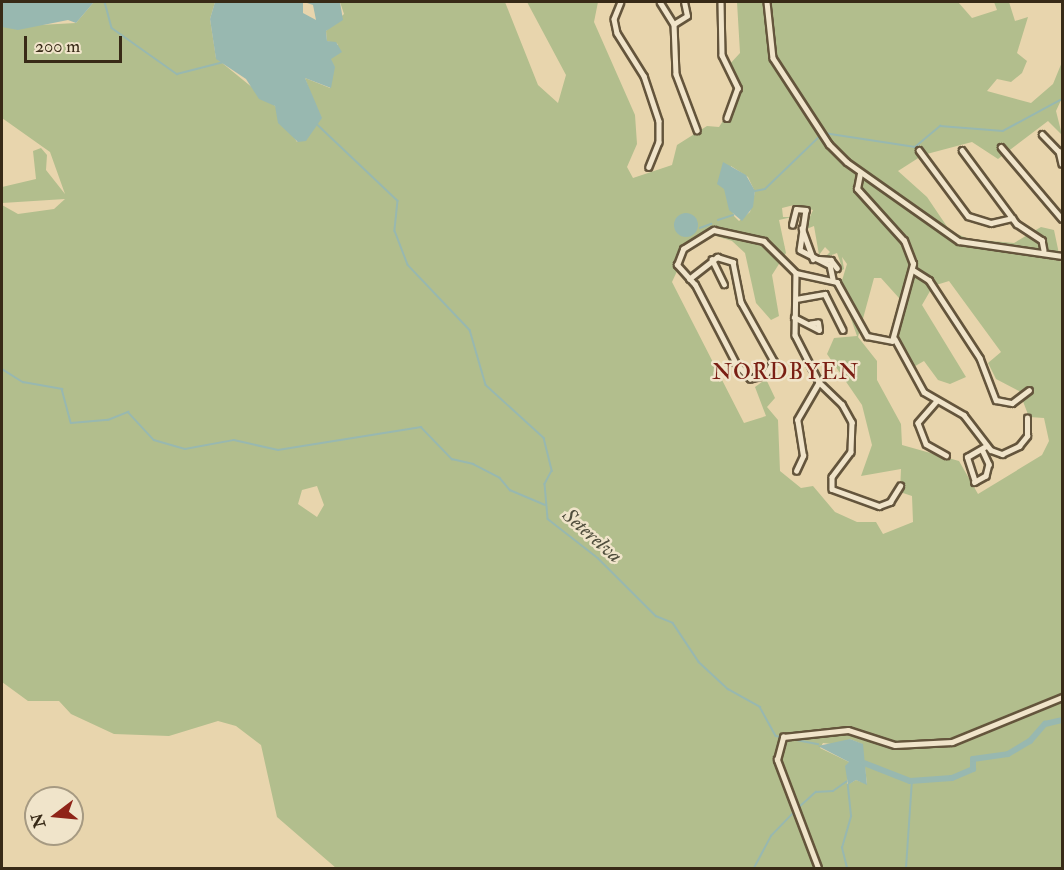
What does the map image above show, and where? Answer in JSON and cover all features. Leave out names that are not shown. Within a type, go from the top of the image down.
[{"type":"street","points":[[621,2],[614,19],[617,33],[644,76],[659,121],[659,142],[650,167]]},
{"type":"street","points":[[660,2],[674,24],[676,74],[697,130]]},
{"type":"street","points":[[674,24],[687,16],[684,2]]},
{"type":"street","points":[[721,2],[722,55],[738,88],[727,118]]},
{"type":"street","points":[[767,2],[773,58],[829,144],[860,172],[959,241],[1044,250],[1062,256]]},
{"type":"street","points":[[1042,134],[1061,153],[1062,164]]},
{"type":"street","points":[[1001,147],[1062,219]]},
{"type":"street","points":[[919,150],[968,216],[991,223],[1012,218]]},
{"type":"street","points":[[962,150],[1012,218],[1042,240],[1044,250]]},
{"type":"street","points":[[860,172],[855,186],[904,241],[913,270],[898,307],[895,339],[920,387],[937,401],[964,414],[984,447],[990,464],[986,476],[975,482],[967,457],[984,447]]},
{"type":"street","points":[[792,225],[796,209],[806,210],[800,250],[815,260],[830,265],[833,279]]},
{"type":"street","points":[[802,228],[815,260]]},
{"type":"street","points":[[690,279],[712,259],[724,256],[735,267],[741,302],[774,361],[766,375],[754,379],[742,373],[695,285],[677,265],[679,253],[716,230],[764,242],[796,273],[833,279],[845,289],[867,336],[882,343],[895,339]]},
{"type":"street","points":[[712,259],[723,284]]},
{"type":"street","points":[[815,260],[828,259],[837,268]]},
{"type":"street","points":[[913,270],[930,280],[980,358],[996,400],[1012,403],[1029,390]]},
{"type":"street","points":[[695,285],[696,273]]},
{"type":"street","points":[[796,273],[795,335],[819,382],[843,404],[852,422],[851,452],[832,477],[832,489],[879,506],[890,502],[900,486]]},
{"type":"street","points":[[796,299],[825,294],[843,330]]},
{"type":"street","points":[[794,317],[811,324]]},
{"type":"street","points":[[796,471],[803,452],[796,420],[819,382]]},
{"type":"street","points":[[937,401],[918,423],[926,444],[946,455]]},
{"type":"street","points":[[984,447],[1002,454],[1019,446],[1027,435],[1027,418]]},
{"type":"street","points":[[818,868],[794,812],[777,760],[779,743],[783,738],[848,730],[885,743],[960,741],[1062,697]]},
{"type":"green space","points":[[94,2],[215,2],[210,19],[216,58],[275,106],[297,142],[319,117],[305,78],[330,88],[330,59],[338,44],[327,41],[326,31],[344,14],[340,2],[505,2],[538,85],[558,103],[566,75],[527,2],[598,2],[594,22],[635,115],[637,144],[627,167],[633,178],[672,165],[677,145],[707,126],[719,127],[738,98],[728,66],[740,53],[737,2],[958,2],[972,18],[997,10],[994,2],[1009,2],[1015,21],[1028,17],[1017,53],[1027,61],[1022,73],[1011,82],[997,79],[987,91],[1031,103],[1053,84],[1062,62],[1062,98],[1056,111],[1062,135],[1048,121],[998,159],[972,142],[923,155],[898,171],[927,197],[950,231],[969,239],[1014,243],[1041,227],[1054,230],[1062,268],[1062,868],[336,868],[277,817],[261,745],[236,726],[218,721],[169,736],[114,734],[71,714],[59,701],[28,701],[2,682],[2,205],[18,214],[54,209],[65,199],[2,203],[2,187],[36,179],[33,151],[41,148],[47,155],[46,170],[65,194],[50,152],[2,118],[2,27],[76,23]],"holes":[[[731,166],[748,177],[755,192],[750,212],[739,221],[733,215]],[[794,205],[813,210],[804,230],[814,226],[819,255],[825,247],[830,252],[824,258],[837,253],[842,267],[827,261],[835,275],[844,269],[842,257],[847,264],[840,287],[857,336],[834,338],[827,354],[862,405],[872,445],[861,476],[901,469],[900,492],[912,496],[913,522],[883,534],[876,522],[857,522],[835,512],[813,486],[801,488],[780,471],[778,420],[767,407],[775,398],[766,379],[755,387],[766,416],[744,423],[672,282],[690,243],[713,235],[732,241],[745,253],[756,303],[771,320],[779,316],[772,275],[786,253],[779,220],[792,217],[783,217],[782,208]],[[874,278],[881,278],[899,298],[897,338],[910,369],[924,361],[938,380],[950,384],[966,377],[922,305],[933,286],[949,281],[1001,352],[988,363],[996,379],[1019,391],[1029,417],[1044,418],[1049,441],[1042,455],[978,494],[959,461],[902,445],[901,424],[877,380],[877,361],[858,337]],[[317,486],[324,505],[317,517],[298,504],[302,490]],[[850,739],[862,744],[867,784],[856,780],[847,785],[849,762],[820,748],[823,743],[840,745]]]},
{"type":"water","points":[[2,2],[94,2],[76,23],[68,20],[18,30],[2,27]]},
{"type":"water","points":[[215,2],[303,2],[303,13],[316,20],[313,5],[304,2],[340,2],[343,20],[326,31],[327,41],[336,42],[342,52],[331,59],[335,67],[331,88],[305,78],[322,118],[306,141],[298,142],[278,123],[275,106],[259,99],[246,79],[216,59],[210,19]]},
{"type":"water","points":[[723,162],[746,175],[755,191],[753,207],[742,221],[729,210],[724,189],[717,184]]},
{"type":"water","points":[[686,213],[691,214],[697,220],[697,230],[691,236],[686,237],[681,236],[675,230],[674,225],[675,220],[681,214]]},
{"type":"water","points":[[850,739],[863,744],[867,785],[856,780],[848,785],[845,766],[849,762],[818,746]]},
{"type":"waterway","points":[[105,2],[112,28],[177,74],[224,62]]},
{"type":"waterway","points":[[824,133],[915,147],[940,126],[1003,131],[1062,99]]},
{"type":"waterway","name":"Seterelva","points":[[318,125],[398,201],[395,231],[408,265],[470,330],[486,385],[544,438],[552,471],[545,484],[548,519],[598,558],[656,616],[673,623],[699,662],[728,689],[760,707],[776,736],[818,744]]},
{"type":"waterway","points":[[755,191],[765,189],[820,136]]},
{"type":"waterway","points":[[718,220],[733,215]]},
{"type":"waterway","points":[[700,228],[711,224]]},
{"type":"waterway","points":[[2,369],[23,382],[62,389],[71,423],[108,420],[128,412],[154,440],[185,449],[234,440],[278,450],[421,427],[452,459],[473,464],[500,478],[510,490],[545,505]]},
{"type":"waterway","points":[[864,763],[910,781],[952,778],[973,769],[973,759],[1008,754],[1030,741],[1045,724],[1062,720]]},
{"type":"waterway","points":[[906,868],[912,781]]},
{"type":"waterway","points":[[798,808],[816,792],[833,791],[846,782]]},
{"type":"waterway","points":[[847,868],[842,848],[851,816],[848,785]]},
{"type":"waterway","points":[[754,868],[771,836],[795,811]]},
{"type":"district","name":"NORDBYEN","points":[[786,373]]}]
